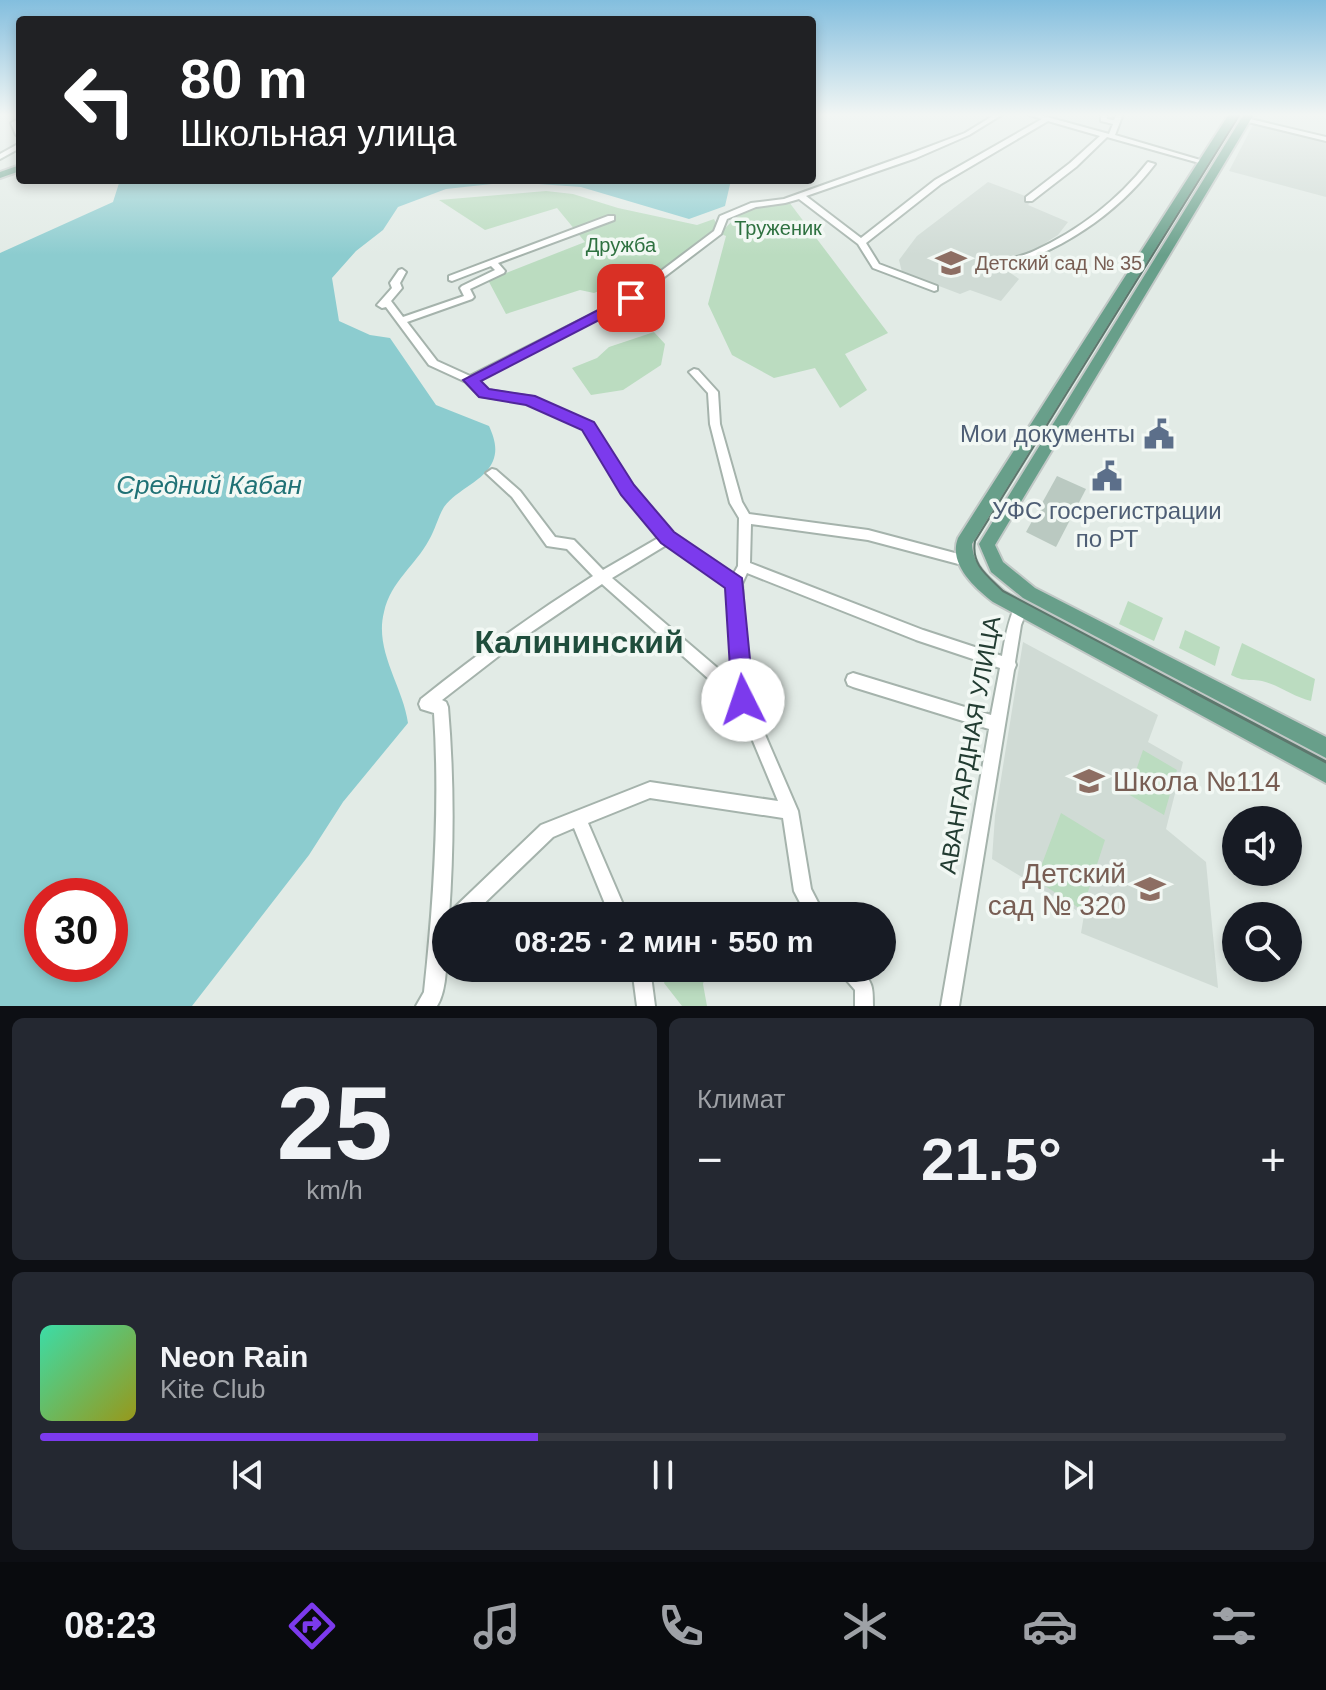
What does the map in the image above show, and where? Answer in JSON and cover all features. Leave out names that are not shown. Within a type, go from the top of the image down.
[{"type":"main road","name":"АВАНГАРДНАЯ УЛИЦА","points":[[1025,602],[990,560],[987,544],[1216,161]]},
{"type":"main road","points":[[966,561],[964,543],[1203,162]]},
{"type":"main road","name":"АВАНГАРДНАЯ УЛИЦА","points":[[966,561],[982,584],[1025,602]]},
{"type":"main road","points":[[1025,602],[1326,748]]},
{"type":"main road","points":[[1025,602],[1326,773]]},
{"type":"street","points":[[470,380],[631,298],[718,232],[723,218],[754,205],[785,201],[893,161]]},
{"type":"street","points":[[861,242],[938,182],[974,161]]},
{"type":"street","points":[[1029,199],[1078,161]]},
{"type":"street","points":[[997,266],[1016,263],[1099,215],[1129,190],[1151,164]]},
{"type":"street","points":[[799,195],[861,242],[876,266],[934,288]]},
{"type":"street","points":[[452,278],[611,218]]},
{"type":"street","points":[[401,321],[469,297],[465,288],[501,271],[493,263]]},
{"type":"street","points":[[402,272],[384,304],[433,363],[470,380],[484,393],[529,400],[588,426],[627,490],[668,538],[735,584]]},
{"type":"street","points":[[694,372],[713,392],[715,424],[736,503],[745,518],[744,566],[735,584],[743,700],[790,811],[803,891],[809,902]]},
{"type":"street","points":[[492,473],[516,494],[551,542],[570,544],[601,576],[743,700]]},
{"type":"street","points":[[745,518],[868,535],[966,561]]},
{"type":"street","points":[[444,902],[446,763],[441,707],[426,704],[487,652],[601,576],[668,538]]},
{"type":"street","points":[[744,566],[921,636],[1009,665]]},
{"type":"street","name":"АВАНГАРДНАЯ УЛИЦА","points":[[950,1006],[1014,625],[1025,602]]},
{"type":"street","points":[[853,680],[998,724]]},
{"type":"street","points":[[473,902],[547,831],[650,790],[790,811]]},
{"type":"street","points":[[578,818],[613,902]]},
{"type":"street","points":[[425,1006],[433,996],[435,982]]},
{"type":"street","points":[[643,982],[646,1006]]},
{"type":"street","points":[[860,982],[864,987],[864,1006]]},
{"type":"shaded area","points":[[1234,161],[1326,161],[1326,197],[1229,171]]},
{"type":"shaded area","points":[[988,182],[1033,199],[1028,205],[1068,222],[1058,235],[1023,257],[1015,255],[999,265],[1019,279],[1001,301],[970,290],[960,294],[902,272],[899,260],[917,236]]},
{"type":"shaded area","name":"Школа №114","points":[[1023,642],[1158,715],[1148,742],[1183,762],[1166,829],[1206,862],[1218,988],[1081,933],[1084,915],[992,859],[995,816]]},
{"type":"green space","points":[[546,191],[573,194],[618,208],[697,225],[714,219],[721,233],[735,219],[751,210],[789,202],[888,333],[845,354],[867,390],[840,408],[815,368],[774,378],[732,355],[708,304],[726,236],[721,234],[636,297],[627,280],[594,293],[580,290],[506,314],[488,280],[585,242],[557,208],[485,230],[439,200]]},
{"type":"green space","points":[[654,332],[665,344],[661,365],[623,390],[591,395],[572,368],[597,358],[609,347]]},
{"type":"green space","points":[[1128,601],[1163,618],[1154,641],[1119,624]]},
{"type":"green space","points":[[1185,630],[1220,647],[1215,666],[1179,648]]},
{"type":"green space","points":[[1242,643],[1315,679],[1311,701],[1268,683],[1231,675]]},
{"type":"green space","points":[[1143,750],[1177,770],[1164,815],[1128,794]]},
{"type":"green space","points":[[1061,813],[1105,840],[1082,910],[1036,880]]},
{"type":"green space","points":[[704,982],[707,1006],[682,1006],[664,983]]},
{"type":"water","name":"Средний Кабан","points":[[119,184],[492,184],[446,189],[398,207],[383,230],[356,251],[332,278],[339,321],[370,335],[390,338],[436,405],[489,426],[495,443],[489,468],[444,507],[429,540],[387,601],[382,626],[383,641],[408,723],[343,802],[309,855],[192,1006],[0,1006],[0,253],[113,202]]},
{"type":"water","name":"Средний Кабан","points":[[538,184],[730,184],[725,206],[689,219],[581,187]]},
{"type":"building","points":[[1057,476],[1086,489],[1056,547],[1026,532]]},
{"type":"tram line","points":[[1196,693],[1003,591],[978,563],[974,549],[975,541],[1211,161]]},
{"type":"tram line","points":[[1192,691],[1326,762]]},
{"type":"place","name":"Детский сад № 35","points":[[951,263]]},
{"type":"place","name":"Мои документы","points":[[1159,434]]},
{"type":"place","name":"УФС госрегистрации по РТ","points":[[1107,476]]},
{"type":"place","name":"Школа №114","points":[[1089,781]]},
{"type":"place","name":"Детский сад № 320","points":[[1150,889]]},
{"type":"district","name":"Калининский","points":[[579,642]]},
{"type":"route","points":[[631,298],[470,380],[484,393],[529,400],[588,426],[627,490],[668,538],[735,584],[743,700]]},
{"type":"park label","name":"Труженик","points":[[778,228]]},
{"type":"park label","name":"Дружба","points":[[621,245]]}]
